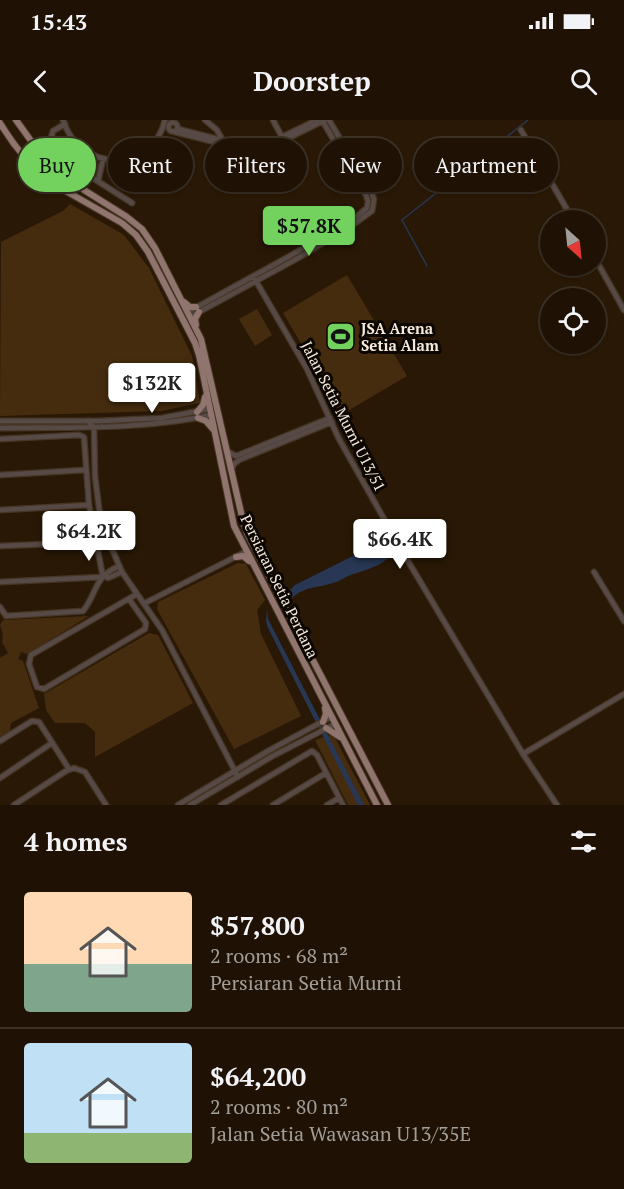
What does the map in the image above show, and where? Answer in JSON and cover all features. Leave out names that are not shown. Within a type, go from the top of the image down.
[{"type":"main road","name":"Persiaran Setia Perdana","points":[[16,120],[29,138]]},
{"type":"main road","name":"Persiaran Setia Perdana","points":[[0,123],[20,153],[50,182],[122,223],[136,235],[148,252],[188,328],[199,355],[234,526],[377,805]]},
{"type":"main road","name":"Persiaran Setia Perdana","points":[[87,192],[127,216],[142,229],[155,248],[196,328],[206,353],[220,424],[244,523],[388,805]]},
{"type":"main road","points":[[180,297],[187,306],[197,310],[196,328]]},
{"type":"main road","points":[[177,308],[188,315],[188,328]]},
{"type":"main road","points":[[205,388],[204,402],[197,415],[216,432]]},
{"type":"main road","points":[[214,396],[211,412],[220,424]]},
{"type":"main road","points":[[244,523],[247,551]]},
{"type":"main road","points":[[238,535],[241,546],[236,557],[246,557],[255,568]]},
{"type":"main road","points":[[335,702],[334,720],[350,730]]},
{"type":"main road","points":[[325,704],[326,713],[322,726],[343,740]]},
{"type":"street","points":[[96,156],[103,159],[126,159],[141,153],[159,138],[165,120]]},
{"type":"street","points":[[205,120],[217,130],[222,138]]},
{"type":"street","points":[[273,120],[283,138]]},
{"type":"street","points":[[288,138],[320,121]]},
{"type":"street","points":[[188,315],[354,218],[367,208],[366,195],[327,128],[320,121]]},
{"type":"street","points":[[320,121],[327,128]]},
{"type":"street","points":[[197,310],[256,282],[372,211],[374,199],[371,191],[320,121]]},
{"type":"street","points":[[52,138],[53,131],[64,122],[72,138]]},
{"type":"street","points":[[205,138],[176,130],[215,138]]},
{"type":"street","points":[[209,136],[214,135],[217,130]]},
{"type":"street","points":[[521,130],[567,210]]},
{"type":"street","points":[[103,159],[98,181],[132,203]]},
{"type":"street","name":"Jalan Setia Murni U13/51","points":[[253,276],[307,369],[331,420],[420,583],[523,754],[557,805]]},
{"type":"street","points":[[605,276],[624,310]]},
{"type":"street","points":[[246,287],[260,288],[264,277]]},
{"type":"street","points":[[0,428],[94,428],[163,424],[211,412]]},
{"type":"street","points":[[0,421],[101,421],[197,415]]},
{"type":"street","points":[[227,451],[233,457],[331,420]]},
{"type":"street","points":[[231,470],[239,460],[331,420]]},
{"type":"street","points":[[88,421],[94,428],[95,476],[99,508],[106,535],[119,566],[149,610],[238,777]]},
{"type":"street","points":[[94,428],[101,421]]},
{"type":"street","points":[[0,439],[79,435],[84,437],[89,505],[104,577]]},
{"type":"street","points":[[0,474],[85,470]]},
{"type":"street","points":[[0,510],[89,505]]},
{"type":"street","points":[[0,546],[96,542]]},
{"type":"street","points":[[145,603],[247,551]]},
{"type":"street","points":[[0,607],[6,616],[83,611],[95,586],[106,573],[119,566]]},
{"type":"street","points":[[0,582],[108,578],[122,572]]},
{"type":"street","points":[[594,572],[624,621]]},
{"type":"street","points":[[129,599],[146,623],[146,629],[44,689],[37,687],[29,664],[31,655],[137,594],[154,599]]},
{"type":"street","points":[[149,610],[150,603],[154,599]]},
{"type":"street","points":[[523,754],[624,694]]},
{"type":"street","points":[[190,804],[234,771],[334,720]]},
{"type":"street","points":[[0,741],[32,721],[39,722],[69,769]]},
{"type":"street","points":[[179,805],[190,804],[322,726]]},
{"type":"street","points":[[0,778],[52,743]]},
{"type":"street","points":[[221,805],[309,751],[315,752],[343,805]]},
{"type":"street","points":[[14,805],[69,769],[79,768],[85,772],[106,805]]},
{"type":"street","points":[[273,805],[326,773]]},
{"type":"street","points":[[327,805],[339,798]]},
{"type":"shaded area","points":[[70,204],[124,235],[149,268],[192,356],[200,403],[161,411],[0,416],[1,242],[63,211]]},
{"type":"shaded area","name":"JSA Arena Setia Alam","points":[[347,275],[407,376],[339,416],[313,364],[283,313]]},
{"type":"shaded area","points":[[257,309],[272,335],[255,346],[239,319]]},
{"type":"shaded area","points":[[238,563],[246,564],[265,600],[257,610],[261,634],[301,716],[234,749],[157,609],[158,602]]},
{"type":"shaded area","points":[[89,616],[27,654],[21,652],[18,659],[23,661],[39,708],[11,723],[10,731],[0,737],[0,658],[8,653],[2,642],[3,634],[0,625],[3,620]]},
{"type":"shaded area","points":[[149,633],[158,635],[193,703],[95,757],[95,732],[85,723],[55,723],[46,710],[44,694]]},
{"type":"shaded area","points":[[333,734],[370,805],[348,805],[315,740]]},
{"type":"water","points":[[385,535],[391,545],[391,552],[381,564],[337,582],[307,589],[293,597],[290,596],[289,591],[295,585],[377,544]]},
{"type":"water","points":[[267,608],[268,619],[364,805],[358,805],[268,628]]},
{"type":"waterway","points":[[427,266],[402,220],[528,120]]},
{"type":"place","name":"JSA Arena Setia Alam","points":[[340,337]]}]
